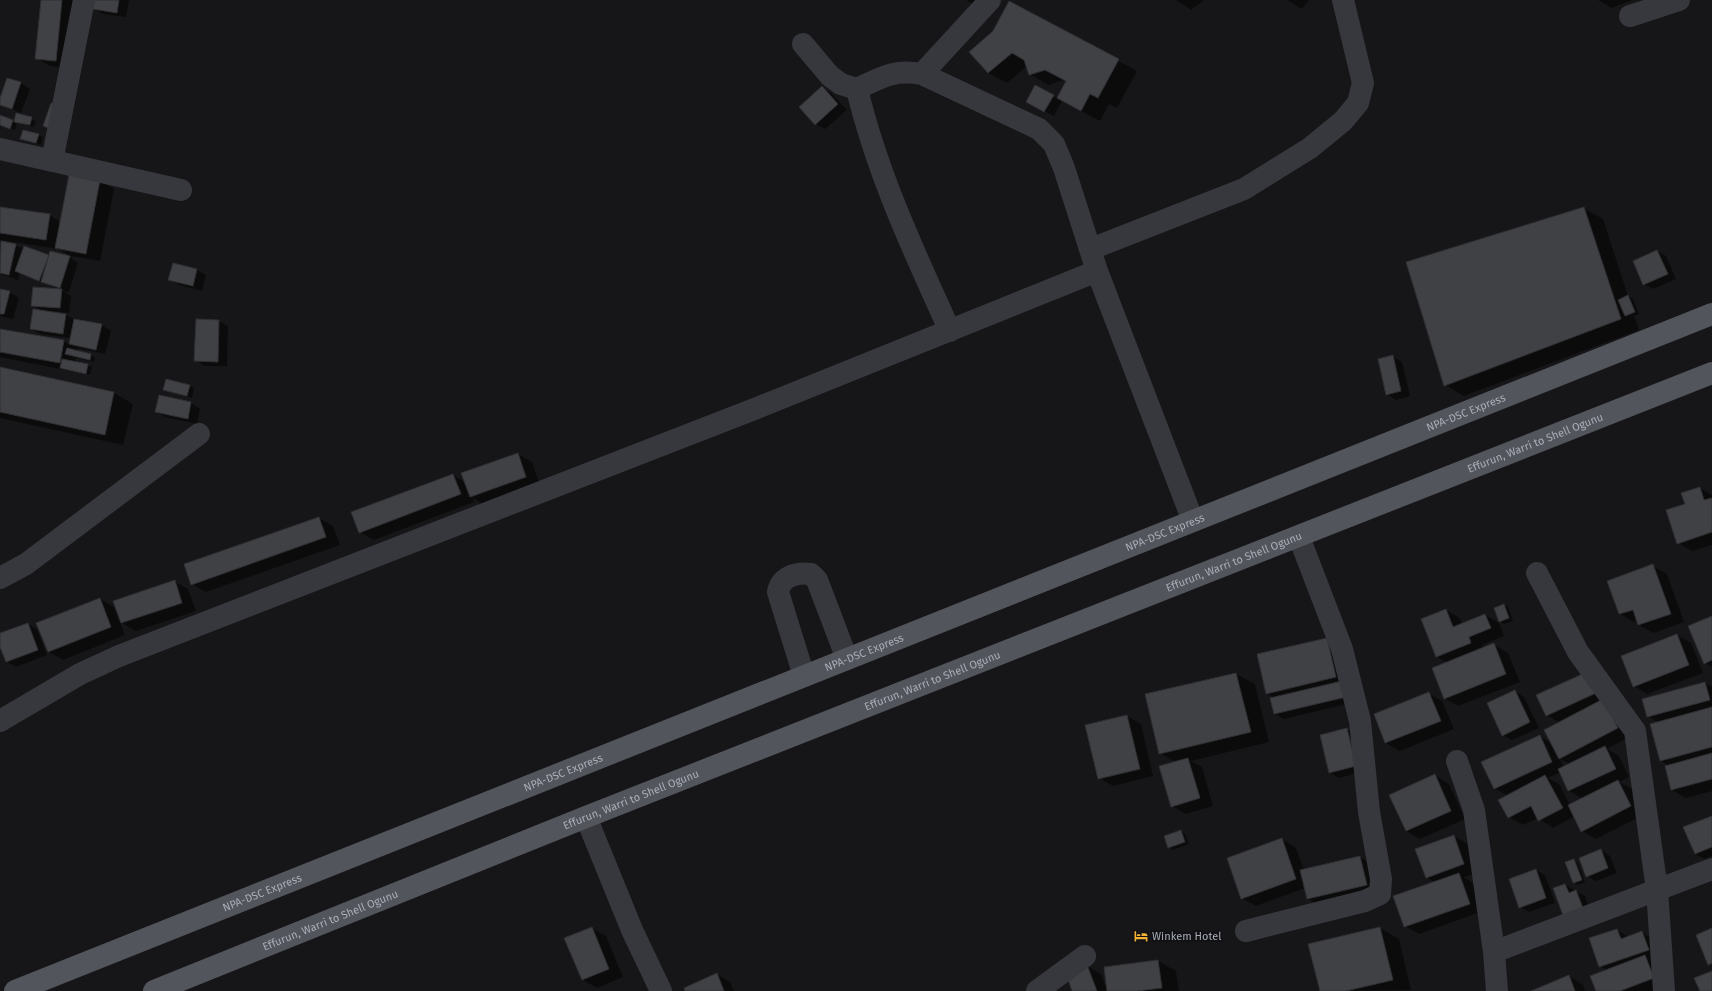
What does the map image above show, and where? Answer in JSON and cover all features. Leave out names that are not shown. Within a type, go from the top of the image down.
[{"type":"main road","name":"NPA-DSC Express","points":[[15,991],[1712,314]]},
{"type":"main road","name":"Effurun, Warri to Shell Ogunu","points":[[154,991],[586,817],[1712,373]]},
{"type":"street","points":[[52,161],[84,0]]},
{"type":"street","points":[[922,74],[990,0]]},
{"type":"street","points":[[1090,248],[1244,190],[1310,148],[1343,121],[1358,103],[1363,83],[1343,0]]},
{"type":"street","points":[[1630,16],[1679,0]]},
{"type":"street","points":[[803,44],[830,76],[841,84],[857,89],[889,74],[908,72],[922,74],[1039,130],[1054,144],[1097,271],[1193,521]]},
{"type":"street","points":[[857,89],[865,121],[903,227],[950,331]]},
{"type":"street","points":[[0,149],[181,190]]},
{"type":"street","points":[[0,721],[80,674],[119,656],[757,408],[1097,271]]},
{"type":"street","points":[[0,578],[26,564],[200,434]]},
{"type":"street","points":[[1246,932],[1365,901],[1380,894],[1381,879],[1370,812],[1360,721],[1342,649],[1299,537]]},
{"type":"street","points":[[1537,573],[1578,652],[1635,731],[1657,890],[1664,991]]},
{"type":"street","points":[[804,676],[778,592],[779,584],[786,578],[795,574],[811,574],[818,580],[847,659]]},
{"type":"street","points":[[1456,761],[1474,810],[1494,952],[1497,991]]},
{"type":"street","points":[[586,817],[632,930],[661,991]]},
{"type":"street","points":[[1494,952],[1712,869]]},
{"type":"street","points":[[1037,991],[1085,956]]},
{"type":"building","points":[[41,0],[62,0],[56,61],[35,59]]},
{"type":"building","points":[[94,0],[119,0],[117,13],[93,9]]},
{"type":"building","points":[[1009,1],[1119,59],[1098,98],[1090,94],[1081,111],[1057,98],[1066,81],[1045,70],[1029,75],[1024,60],[1012,53],[988,73],[969,52],[993,31]]},
{"type":"building","points":[[7,78],[21,82],[12,109],[0,105],[0,98]]},
{"type":"building","points":[[1035,85],[1054,95],[1044,112],[1026,102]]},
{"type":"building","points":[[822,86],[838,104],[815,125],[799,107]]},
{"type":"building","points":[[51,103],[59,105],[51,129],[43,126]]},
{"type":"building","points":[[16,113],[32,117],[30,125],[14,122]]},
{"type":"building","points":[[0,115],[13,120],[10,129],[0,125]]},
{"type":"building","points":[[23,130],[39,134],[36,143],[20,139]]},
{"type":"building","points":[[69,175],[100,180],[86,254],[55,248]]},
{"type":"building","points":[[0,207],[50,214],[46,240],[0,233]]},
{"type":"building","points":[[1584,207],[1621,319],[1444,386],[1406,262]]},
{"type":"building","points":[[1,241],[16,244],[9,275],[0,273]]},
{"type":"building","points":[[24,246],[49,255],[39,281],[15,271]]},
{"type":"building","points":[[1657,250],[1668,274],[1643,285],[1633,261]]},
{"type":"building","points":[[50,251],[70,256],[60,288],[41,282]]},
{"type":"building","points":[[173,263],[197,269],[193,286],[168,280]]},
{"type":"building","points":[[33,287],[62,289],[60,308],[31,306]]},
{"type":"building","points":[[0,289],[10,291],[4,314],[0,314]]},
{"type":"building","points":[[1628,295],[1635,312],[1625,316],[1618,300]]},
{"type":"building","points":[[33,309],[66,314],[63,334],[30,329]]},
{"type":"building","points":[[74,319],[102,324],[96,350],[69,344]]},
{"type":"building","points":[[196,319],[219,320],[218,362],[194,361]]},
{"type":"building","points":[[0,329],[64,340],[60,363],[0,352]]},
{"type":"building","points":[[67,348],[91,354],[90,360],[65,354]]},
{"type":"building","points":[[1393,355],[1401,391],[1386,395],[1378,359]]},
{"type":"building","points":[[62,359],[88,364],[86,374],[60,368]]},
{"type":"building","points":[[0,367],[114,392],[105,435],[0,412]]},
{"type":"building","points":[[166,379],[190,385],[187,396],[163,390]]},
{"type":"building","points":[[159,395],[191,402],[188,419],[155,412]]},
{"type":"building","points":[[518,453],[526,477],[470,497],[461,473]]},
{"type":"building","points":[[453,474],[461,494],[359,533],[351,512]]},
{"type":"building","points":[[1700,487],[1704,500],[1712,498],[1712,532],[1677,544],[1666,510],[1685,504],[1681,493]]},
{"type":"building","points":[[319,517],[326,537],[191,585],[184,564]]},
{"type":"building","points":[[1653,564],[1671,614],[1638,625],[1633,610],[1619,614],[1607,581]]},
{"type":"building","points":[[175,580],[182,603],[121,623],[113,601]]},
{"type":"building","points":[[100,598],[111,627],[48,652],[36,623]]},
{"type":"building","points":[[1504,604],[1509,618],[1499,622],[1494,608]]},
{"type":"building","points":[[1446,609],[1453,627],[1485,614],[1491,628],[1469,637],[1471,643],[1436,657],[1421,619]]},
{"type":"building","points":[[1712,616],[1712,660],[1704,664],[1688,626]]},
{"type":"building","points":[[28,623],[38,650],[6,662],[0,647],[0,633]]},
{"type":"building","points":[[1677,634],[1689,665],[1633,687],[1621,656]]},
{"type":"building","points":[[1327,638],[1336,677],[1266,694],[1257,654]]},
{"type":"building","points":[[1494,643],[1506,674],[1444,699],[1432,668]]},
{"type":"building","points":[[1587,672],[1596,693],[1546,716],[1536,695]]},
{"type":"building","points":[[1236,673],[1251,732],[1159,754],[1145,694]]},
{"type":"building","points":[[1342,681],[1346,697],[1274,714],[1270,698]]},
{"type":"building","points":[[1705,682],[1710,700],[1647,717],[1642,699]]},
{"type":"building","points":[[1515,690],[1530,722],[1502,736],[1487,703]]},
{"type":"building","points":[[1429,692],[1441,721],[1385,743],[1374,714]]},
{"type":"building","points":[[1603,699],[1618,728],[1559,759],[1544,730]]},
{"type":"building","points":[[1712,707],[1712,747],[1660,761],[1650,724]]},
{"type":"building","points":[[1127,715],[1140,769],[1098,779],[1085,725]]},
{"type":"building","points":[[1347,728],[1356,766],[1329,773],[1320,735]]},
{"type":"building","points":[[1540,735],[1552,762],[1494,789],[1481,762]]},
{"type":"building","points":[[1605,746],[1616,769],[1568,791],[1558,769]]},
{"type":"building","points":[[1712,753],[1712,779],[1671,790],[1665,766]]},
{"type":"building","points":[[1188,758],[1200,798],[1171,807],[1159,766]]},
{"type":"building","points":[[1435,774],[1451,811],[1406,831],[1389,795]]},
{"type":"building","points":[[1545,775],[1563,808],[1538,821],[1531,806],[1508,818],[1498,800]]},
{"type":"building","points":[[1618,780],[1631,806],[1581,832],[1568,805]]},
{"type":"building","points":[[1712,816],[1712,847],[1695,854],[1683,827]]},
{"type":"building","points":[[1181,830],[1185,842],[1168,848],[1164,836]]},
{"type":"building","points":[[1454,835],[1464,864],[1426,878],[1415,849]]},
{"type":"building","points":[[1282,838],[1296,879],[1241,899],[1227,858]]},
{"type":"building","points":[[1601,849],[1608,868],[1586,877],[1579,858]]},
{"type":"building","points":[[1360,856],[1367,885],[1307,899],[1300,870]]},
{"type":"building","points":[[1574,859],[1582,880],[1573,883],[1565,862]]},
{"type":"building","points":[[1536,869],[1546,898],[1519,908],[1509,879]]},
{"type":"building","points":[[1459,873],[1470,904],[1404,927],[1393,896]]},
{"type":"building","points":[[1565,884],[1569,893],[1576,890],[1584,911],[1564,918],[1553,888]]},
{"type":"building","points":[[592,927],[609,969],[582,980],[564,938]]},
{"type":"building","points":[[1380,927],[1393,980],[1346,991],[1320,991],[1308,944]]},
{"type":"building","points":[[1712,928],[1712,963],[1708,965],[1696,935]]},
{"type":"building","points":[[1617,929],[1621,939],[1642,931],[1649,950],[1599,967],[1589,938]]},
{"type":"building","points":[[1645,955],[1654,978],[1620,991],[1596,991],[1590,976]]},
{"type":"building","points":[[1158,960],[1162,988],[1137,991],[1107,991],[1104,967]]},
{"type":"building","points":[[1087,965],[1097,991],[1072,991],[1066,973]]},
{"type":"building","points":[[1712,971],[1712,991],[1700,991],[1694,978]]},
{"type":"building","points":[[717,973],[724,991],[685,991],[684,988]]},
{"type":"building","points":[[1569,975],[1575,991],[1531,991]]},
{"type":"place","name":"Winkem Hotel","points":[[1141,936]]}]
